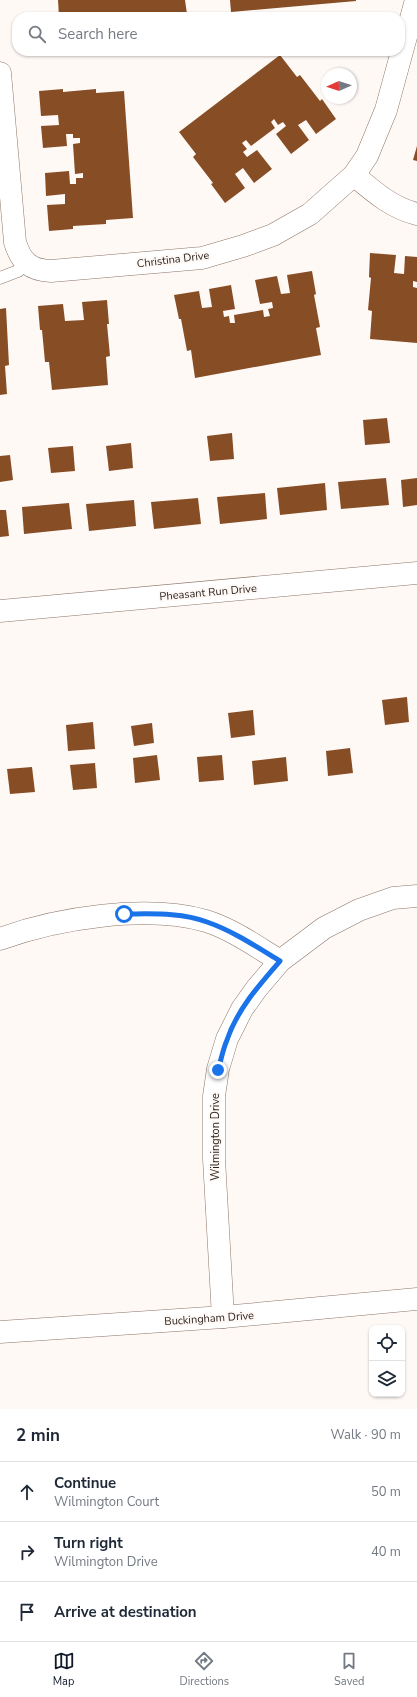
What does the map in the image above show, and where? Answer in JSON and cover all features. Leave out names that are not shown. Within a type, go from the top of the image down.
[{"type":"street","name":"Christina Drive","points":[[405,40],[416,0]]},
{"type":"street","name":"Christina Drive","points":[[26,264],[39,270],[51,272],[202,258],[243,246],[273,235],[310,214],[354,175],[367,156],[386,110],[401,56]]},
{"type":"street","points":[[0,73],[14,242],[18,254],[26,264]]},
{"type":"street","points":[[354,175],[381,198],[404,211],[417,214]]},
{"type":"street","name":"Pheasant Run Drive","points":[[0,611],[417,573]]},
{"type":"street","name":"Wilmington Drive","points":[[223,1317],[214,1159],[214,1096],[218,1070],[227,1039],[242,1009],[256,988],[280,961],[324,928],[359,910],[393,898],[417,896]]},
{"type":"street","points":[[0,939],[21,931],[66,921],[124,914],[168,914],[206,921],[236,934],[280,961]]},
{"type":"street","name":"Buckingham Drive","points":[[0,1332],[223,1317],[417,1299]]},
{"type":"lane","points":[[0,278],[18,271],[26,264]]},
{"type":"building","points":[[58,0],[185,0],[187,12],[59,12]]},
{"type":"building","points":[[230,0],[356,0],[356,1],[231,12]]},
{"type":"building","points":[[279,56],[281,56],[297,77],[300,75],[320,101],[321,100],[321,104],[326,104],[336,119],[316,134],[306,120],[298,125],[309,140],[291,154],[276,134],[286,126],[283,122],[278,125],[274,119],[271,122],[275,128],[251,146],[246,140],[242,143],[247,149],[243,152],[247,157],[257,150],[272,169],[254,183],[243,168],[235,174],[245,188],[225,203],[211,184],[213,183],[193,157],[196,154],[179,132]]},
{"type":"building","points":[[63,89],[63,92],[96,89],[96,93],[124,91],[133,218],[106,220],[106,224],[73,226],[73,229],[49,231],[47,205],[65,204],[65,194],[46,196],[45,173],[69,171],[70,184],[76,184],[76,178],[83,178],[83,173],[75,174],[73,144],[80,143],[80,138],[73,138],[73,134],[66,134],[67,146],[43,148],[41,126],[59,125],[58,115],[41,116],[39,91]]},
{"type":"building","points":[[417,146],[417,161],[413,160]]},
{"type":"building","points":[[370,253],[396,255],[394,273],[404,274],[405,256],[417,257],[417,282],[413,281],[413,287],[417,288],[417,343],[370,339],[372,311],[368,310],[371,278],[369,277]]},
{"type":"building","points":[[312,271],[316,294],[314,295],[320,327],[316,328],[321,355],[195,378],[191,350],[187,351],[181,319],[179,319],[174,295],[199,291],[202,308],[212,307],[209,289],[231,285],[235,309],[223,311],[224,317],[229,316],[230,323],[235,323],[234,315],[263,310],[264,317],[270,316],[268,309],[273,308],[272,302],[260,304],[255,280],[277,276],[281,294],[290,293],[287,275]]},
{"type":"building","points":[[107,300],[109,324],[107,324],[110,356],[106,357],[108,385],[52,390],[49,362],[45,362],[38,306],[63,304],[65,321],[84,320],[82,302]]},
{"type":"building","points":[[6,308],[9,365],[5,366],[7,394],[0,395],[0,309]]},
{"type":"building","points":[[387,418],[390,443],[365,445],[363,420]]},
{"type":"building","points":[[232,433],[234,459],[210,461],[207,436]]},
{"type":"building","points":[[131,443],[133,468],[109,471],[106,446]]},
{"type":"building","points":[[73,446],[75,471],[51,473],[48,448]]},
{"type":"building","points":[[10,455],[13,480],[0,482],[0,456]]},
{"type":"building","points":[[386,478],[389,505],[341,509],[338,482]]},
{"type":"building","points":[[417,478],[417,505],[403,507],[401,480]]},
{"type":"building","points":[[325,483],[327,510],[280,515],[277,488]]},
{"type":"building","points":[[265,493],[267,519],[220,524],[217,497]]},
{"type":"building","points":[[198,498],[201,524],[154,529],[151,502]]},
{"type":"building","points":[[134,500],[136,526],[89,531],[86,504]]},
{"type":"building","points":[[69,503],[72,529],[24,534],[22,507]]},
{"type":"building","points":[[0,510],[6,510],[9,536],[0,537]]},
{"type":"building","points":[[407,697],[409,722],[385,725],[382,700]]},
{"type":"building","points":[[253,710],[255,735],[231,738],[228,713]]},
{"type":"building","points":[[93,722],[95,749],[68,751],[66,725]]},
{"type":"building","points":[[152,723],[154,743],[134,746],[131,726]]},
{"type":"building","points":[[350,748],[353,773],[328,776],[326,751]]},
{"type":"building","points":[[157,755],[160,780],[135,783],[133,758]]},
{"type":"building","points":[[222,755],[224,780],[199,782],[197,757]]},
{"type":"building","points":[[286,757],[288,781],[254,785],[252,761]]},
{"type":"building","points":[[95,763],[97,788],[73,790],[70,765]]},
{"type":"building","points":[[32,767],[35,792],[10,794],[7,769]]},
{"type":"route","points":[[124,914],[168,914],[206,921],[236,934],[280,961],[256,988],[242,1009],[227,1039],[218,1070]]}]
